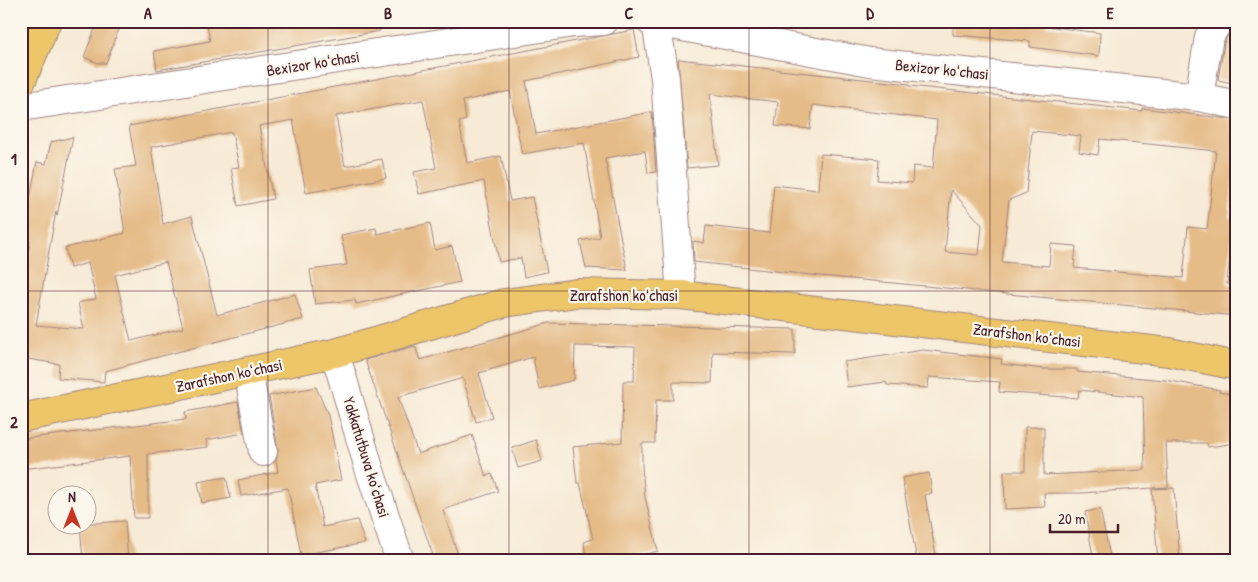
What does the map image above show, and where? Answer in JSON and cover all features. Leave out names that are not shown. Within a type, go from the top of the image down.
[{"type":"main road","points":[[21,82],[47,21]]},
{"type":"main road","name":"Zarafshon koʻchasi","points":[[21,418],[335,353],[504,303],[577,293],[681,295],[1169,352],[1237,366]]},
{"type":"street","name":"Bexizor koʻchasi","points":[[21,107],[574,23],[604,21]]},
{"type":"street","points":[[1199,98],[1209,37],[1219,21]]},
{"type":"street","name":"Bexizor koʻchasi","points":[[653,22],[870,62],[1199,98],[1237,105]]},
{"type":"street","points":[[653,22],[665,78],[681,295]]},
{"type":"street","name":"Yakkatutbuva koʻchasi","points":[[335,353],[368,468],[400,561]]},
{"type":"street","points":[[248,371],[263,452]]},
{"type":"building","points":[[98,21],[122,21],[106,63],[98,63],[84,57]]},
{"type":"building","points":[[206,21],[379,21],[380,31],[157,70],[154,51],[210,41]]},
{"type":"building","points":[[953,21],[1046,21],[1046,26],[1100,33],[1099,56],[1030,47],[1030,41],[953,35]]},
{"type":"building","points":[[1234,22],[1237,23],[1237,84],[1218,80],[1224,43]]},
{"type":"building","points":[[634,30],[639,57],[526,81],[536,134],[652,112],[656,172],[648,173],[645,151],[605,158],[627,270],[586,268],[580,241],[600,237],[584,143],[522,154],[510,91],[463,101],[466,120],[459,122],[467,163],[501,156],[510,201],[532,197],[547,272],[524,277],[521,258],[499,262],[484,181],[419,194],[414,172],[436,168],[423,100],[336,116],[345,166],[382,159],[386,178],[306,193],[293,120],[259,126],[273,199],[238,206],[231,168],[239,167],[232,132],[151,147],[163,224],[192,216],[217,315],[295,294],[303,319],[105,371],[104,382],[58,378],[59,364],[21,358],[21,291],[30,241],[22,240],[37,162],[46,164],[51,142],[73,137],[57,216],[56,211],[36,325],[84,329],[78,303],[96,299],[88,263],[70,268],[65,248],[125,233],[115,169],[136,166],[129,126]],"holes":[[[166,262],[183,328],[131,341],[115,275]]]},
{"type":"building","points":[[678,59],[909,84],[909,86],[1142,111],[1142,108],[1237,120],[1237,144],[1229,217],[1237,218],[1237,235],[1232,235],[1227,284],[1237,285],[1237,316],[694,262],[693,241],[704,243],[706,226],[769,233],[774,185],[818,190],[821,154],[879,159],[877,180],[912,183],[913,166],[933,168],[937,120],[813,105],[810,129],[775,126],[778,102],[710,94],[718,165],[687,168]],"holes":[[[1032,131],[1081,136],[1079,152],[1098,155],[1100,139],[1216,151],[1207,229],[1188,227],[1183,278],[1074,268],[1076,246],[1051,244],[1049,266],[1002,262],[1009,200],[1026,193]],[[951,190],[982,225],[979,255],[945,252]]]},
{"type":"building","points":[[430,223],[435,250],[452,246],[460,282],[356,304],[355,300],[315,304],[310,270],[347,265],[341,235],[376,228],[377,234]]},
{"type":"building","points":[[549,323],[795,329],[795,354],[713,352],[712,383],[673,382],[673,400],[656,400],[655,443],[642,443],[642,467],[645,497],[658,551],[617,561],[586,561],[584,542],[593,539],[580,483],[577,483],[573,447],[622,442],[623,381],[634,381],[635,347],[575,346],[574,380],[539,389],[533,357],[479,373],[492,417],[476,422],[463,378],[398,397],[418,454],[472,435],[486,476],[492,474],[498,491],[443,510],[460,561],[435,561],[365,360],[415,346],[420,360]]},
{"type":"building","points":[[923,350],[1002,359],[1001,364],[1044,369],[1077,369],[1077,372],[1165,380],[1237,395],[1237,443],[1208,447],[1207,443],[1166,443],[1168,487],[1082,493],[1044,493],[1045,507],[1005,509],[1004,471],[1025,471],[1025,427],[1044,427],[1044,475],[1145,470],[1143,397],[1079,390],[1078,398],[999,392],[1000,382],[929,377],[928,388],[887,385],[886,382],[847,387],[844,362]]},
{"type":"building","points":[[316,387],[328,415],[341,480],[315,485],[323,527],[357,520],[365,543],[301,555],[288,488],[241,496],[238,480],[278,472],[276,460],[278,449],[269,396]]},
{"type":"building","points":[[238,402],[244,433],[206,440],[208,447],[148,454],[148,518],[134,518],[130,456],[21,469],[21,439],[186,419],[185,412]]},
{"type":"building","points":[[536,440],[542,461],[518,468],[512,448]]},
{"type":"building","points":[[929,473],[932,493],[925,495],[937,561],[917,561],[902,478]]},
{"type":"building","points":[[226,477],[231,498],[202,503],[198,482]]},
{"type":"building","points":[[1174,488],[1180,561],[1158,561],[1152,489]]},
{"type":"building","points":[[1100,509],[1111,561],[1094,561],[1085,512]]},
{"type":"building","points":[[125,521],[128,561],[83,561],[81,534],[98,534],[98,523]]}]
